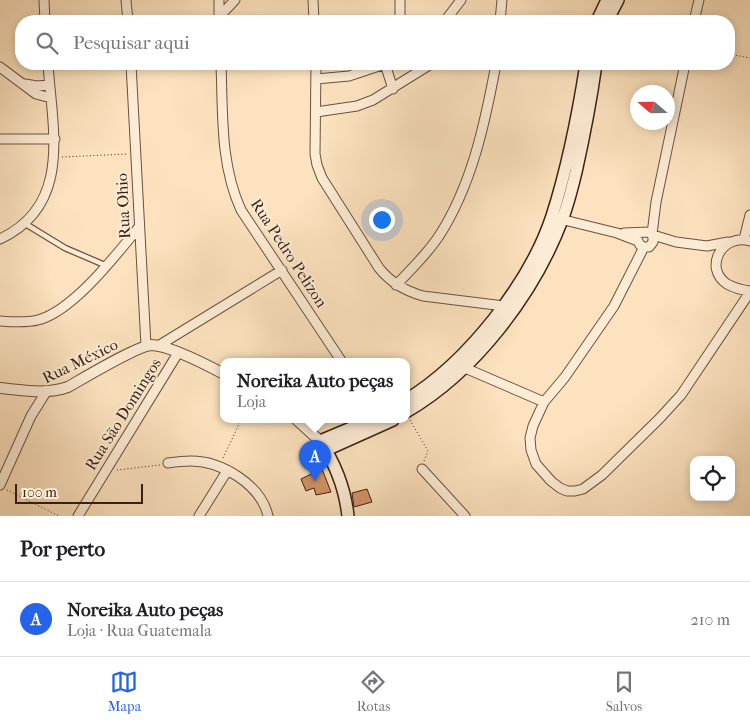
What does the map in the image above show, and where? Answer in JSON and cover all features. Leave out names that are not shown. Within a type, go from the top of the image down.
[{"type":"main road","points":[[600,15],[607,0]]},
{"type":"main road","points":[[610,15],[618,0]]},
{"type":"main road","points":[[410,397],[456,363],[472,346],[504,306],[557,218],[585,70]]},
{"type":"main road","points":[[410,410],[466,368],[486,346],[514,309],[535,276],[583,141],[595,70]]},
{"type":"main road","points":[[323,446],[365,423]]},
{"type":"main road","points":[[323,446],[382,423]]},
{"type":"main road","points":[[323,446],[339,477],[348,516]]},
{"type":"street","points":[[44,0],[45,15]]},
{"type":"street","points":[[126,0],[127,15]]},
{"type":"street","points":[[219,0],[219,15]]},
{"type":"street","points":[[222,15],[235,0]]},
{"type":"street","points":[[313,0],[314,15]]},
{"type":"street","points":[[400,0],[400,15]]},
{"type":"street","points":[[450,15],[461,0]]},
{"type":"street","points":[[501,15],[502,0]]},
{"type":"street","points":[[695,15],[699,0]]},
{"type":"street","points":[[0,67],[36,94],[51,98]]},
{"type":"street","points":[[0,239],[24,224],[47,191],[53,169],[55,138],[49,70]]},
{"type":"street","name":"Rua Ohio","points":[[131,70],[139,227],[142,348]]},
{"type":"street","name":"Rua Pedro Pelizon","points":[[221,70],[225,147],[228,173],[234,193],[241,210],[339,358]]},
{"type":"street","points":[[316,70],[315,154],[317,164],[322,178],[379,268],[396,285],[411,293],[504,306]]},
{"type":"street","points":[[316,79],[349,76],[366,70]]},
{"type":"street","points":[[386,70],[393,89]]},
{"type":"street","points":[[316,112],[357,106],[373,100],[420,70]]},
{"type":"street","points":[[396,285],[419,262],[438,237],[456,206],[474,158],[486,115],[495,70]]},
{"type":"street","points":[[684,70],[656,202],[645,239],[628,278],[599,330],[565,377],[544,402],[533,426],[530,438],[531,450],[536,464],[560,488],[568,491],[582,489],[602,475],[660,418],[681,395],[750,292],[727,284],[718,271],[714,252],[707,246]]},
{"type":"street","points":[[20,83],[37,86],[50,85]]},
{"type":"street","points":[[0,139],[55,138]]},
{"type":"street","points":[[557,218],[645,239],[707,246],[747,240],[750,215]]},
{"type":"street","points":[[0,321],[30,322],[50,316],[64,307],[107,266],[139,227]]},
{"type":"street","points":[[717,263],[718,254],[723,247],[731,242]]},
{"type":"street","points":[[142,348],[158,346],[282,270]]},
{"type":"street","points":[[158,346],[220,372]]},
{"type":"street","name":"Rua México","points":[[0,486],[32,416],[46,392],[68,386],[142,348]]},
{"type":"street","name":"Rua São Domingos","points":[[78,516],[178,353]]},
{"type":"street","points":[[466,368],[544,402]]},
{"type":"street","points":[[0,388],[46,392]]},
{"type":"street","points":[[300,423],[323,446]]},
{"type":"street","points":[[168,463],[192,461],[223,469],[246,482],[259,497],[268,516]]},
{"type":"street","points":[[199,516],[223,469]]},
{"type":"street","points":[[422,469],[465,516]]},
{"type":"lane","points":[[24,224],[65,248],[107,266]]},
{"type":"path","points":[[735,55],[750,58]]},
{"type":"path","points":[[54,157],[136,154]]},
{"type":"path","points":[[410,420],[428,451],[422,469]]},
{"type":"path","points":[[223,469],[240,423]]},
{"type":"path","points":[[105,471],[168,463]]},
{"type":"path","points":[[0,486],[59,516]]},
{"type":"building","points":[[322,469],[331,492],[316,495],[314,488],[306,491],[301,479]]},
{"type":"building","points":[[367,489],[372,502],[354,507],[352,493]]},
{"type":"place","name":"Noreika Auto peças","points":[[315,481]]}]
